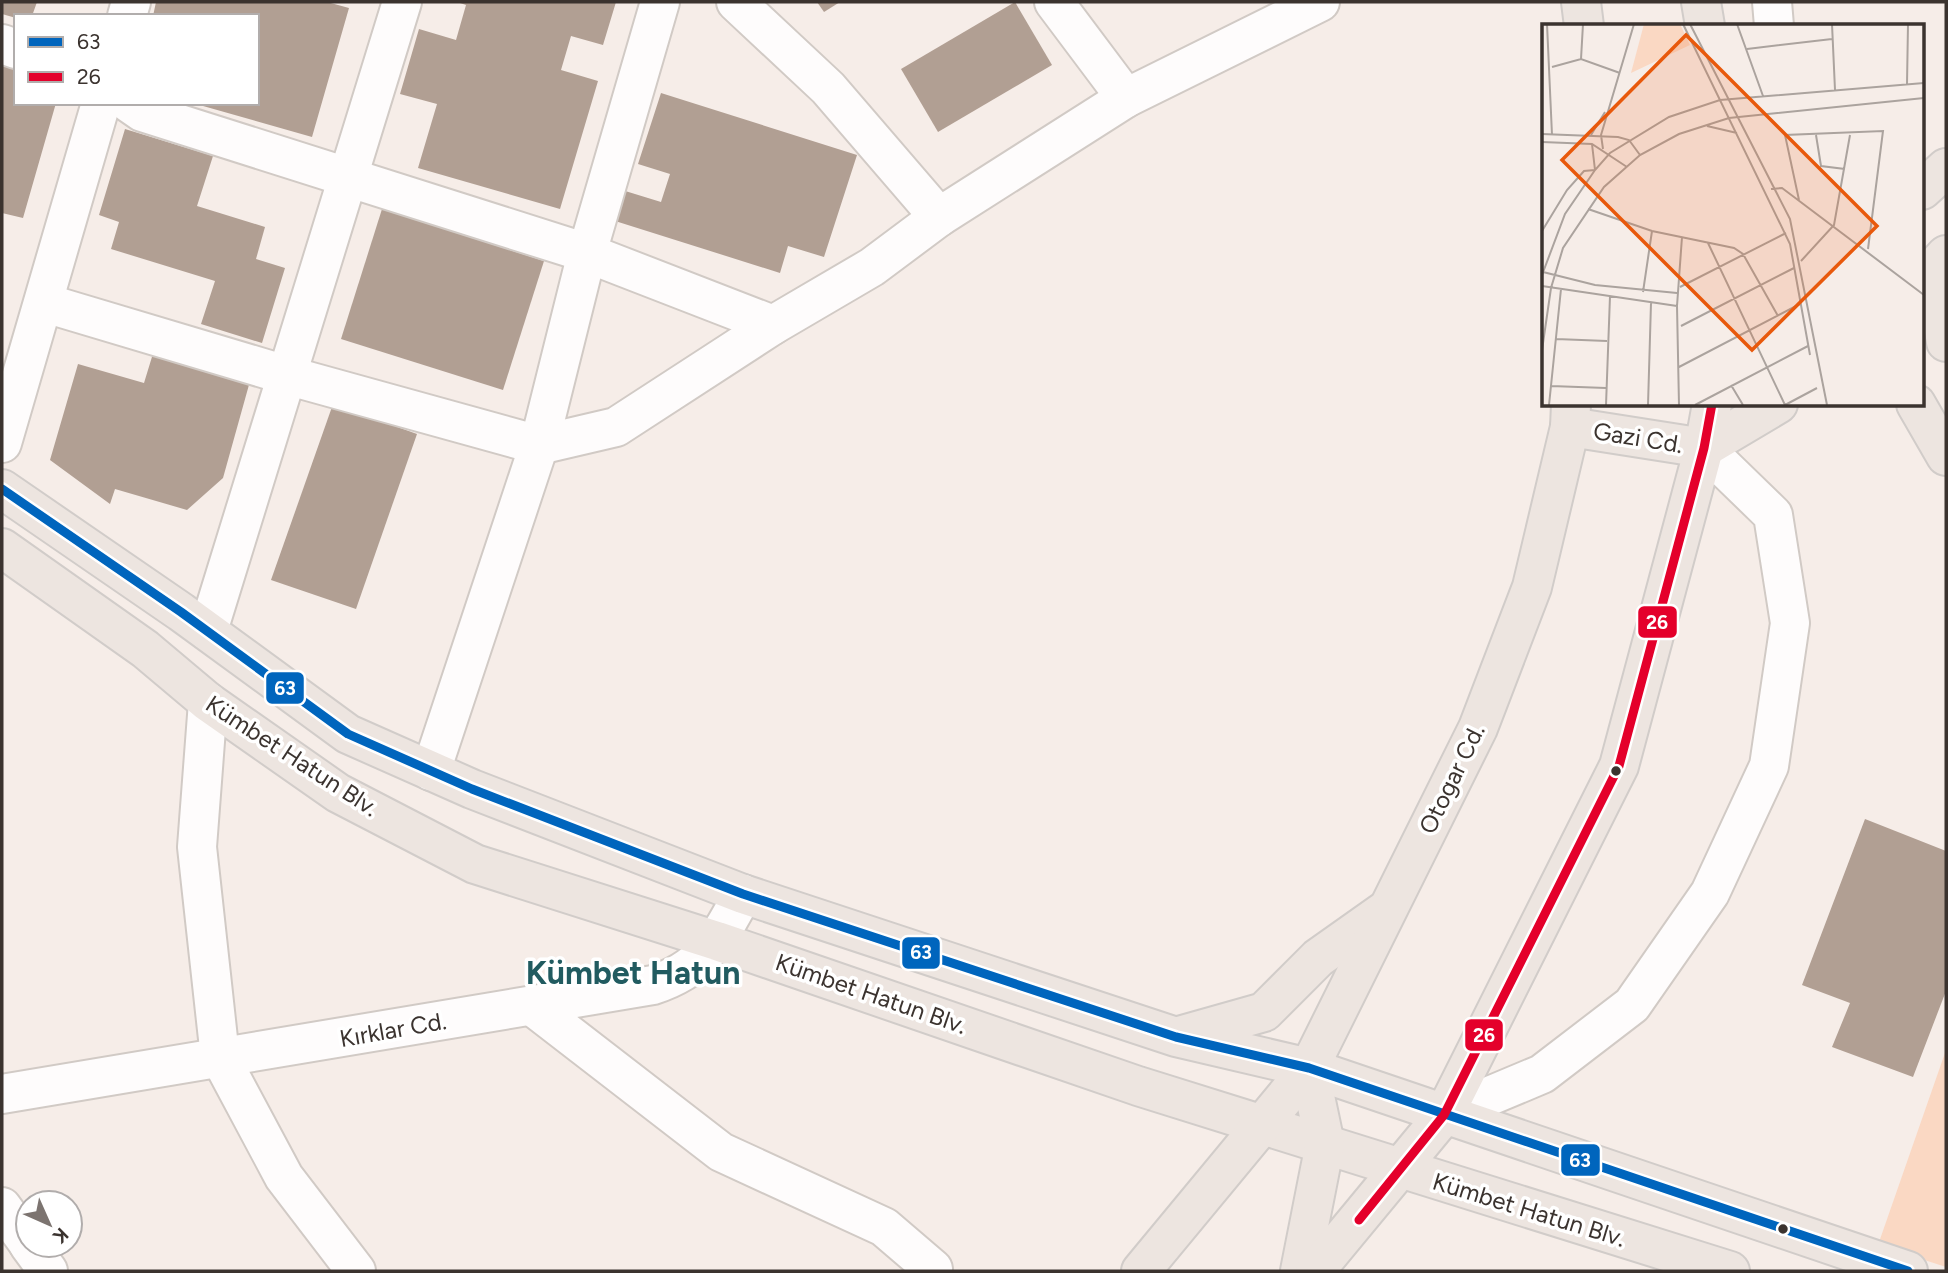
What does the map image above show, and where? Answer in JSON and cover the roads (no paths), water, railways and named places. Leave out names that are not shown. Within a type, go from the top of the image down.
[{"type":"main road","points":[[1581,2],[1584,24]]},
{"type":"main road","points":[[1701,2],[1705,24]]},
{"type":"main road","points":[[1924,188],[1946,168]]},
{"type":"main road","points":[[1930,272],[1944,328]]},
{"type":"main road","points":[[1315,1271],[1401,1171],[1444,1115],[1619,765],[1704,448],[1712,406]]},
{"type":"main road","name":"Gazi Cd.","points":[[1571,416],[1704,448],[1775,406]]},
{"type":"main road","points":[[1917,406],[1946,456]]},
{"type":"main road","name":"Otogar Cd.","points":[[1141,1271],[1309,1068],[1478,728],[1532,587],[1571,416]]},
{"type":"main road","name":"Kümbet Hatun Blv.","points":[[2,489],[208,631],[348,734],[431,771],[743,894],[1176,1037],[1309,1068],[1908,1271]]},
{"type":"main road","name":"Kümbet Hatun Blv.","points":[[2,548],[145,649],[208,702],[338,793],[475,864],[717,941],[1138,1086],[1325,1144],[1401,1171],[1730,1271]]},
{"type":"main road","points":[[1176,1037],[1264,1012],[1318,958],[1388,909]]},
{"type":"main road","points":[[1300,1271],[1325,1144],[1309,1068]]},
{"type":"street","points":[[208,631],[402,2]]},
{"type":"street","points":[[431,771],[539,445],[587,253],[660,2]]},
{"type":"street","points":[[736,2],[828,88],[939,217]]},
{"type":"street","points":[[1054,2],[1126,98]]},
{"type":"street","points":[[45,303],[286,375],[539,445],[616,427],[773,326],[872,267],[939,217],[1126,98],[1320,2]]},
{"type":"street","points":[[1772,2],[1774,24]]},
{"type":"street","points":[[2,443],[45,303],[100,105]]},
{"type":"street","points":[[131,105],[142,112],[587,253],[773,326]]},
{"type":"street","points":[[1444,1115],[1542,1074],[1632,1005],[1710,893],[1769,766],[1790,623],[1773,515],[1704,448]]},
{"type":"street","points":[[208,702],[197,846],[220,1057],[284,1177],[356,1271]]},
{"type":"street","name":"Kırklar Cd.","points":[[2,1094],[653,985],[677,977],[700,962],[717,941],[743,894]]},
{"type":"street","points":[[532,1006],[721,1152],[884,1227],[933,1269],[931,1271]]},
{"type":"street","points":[[2,1207],[14,1223]]},
{"type":"district","name":"Kümbet Hatun","points":[[633,973]]}]
